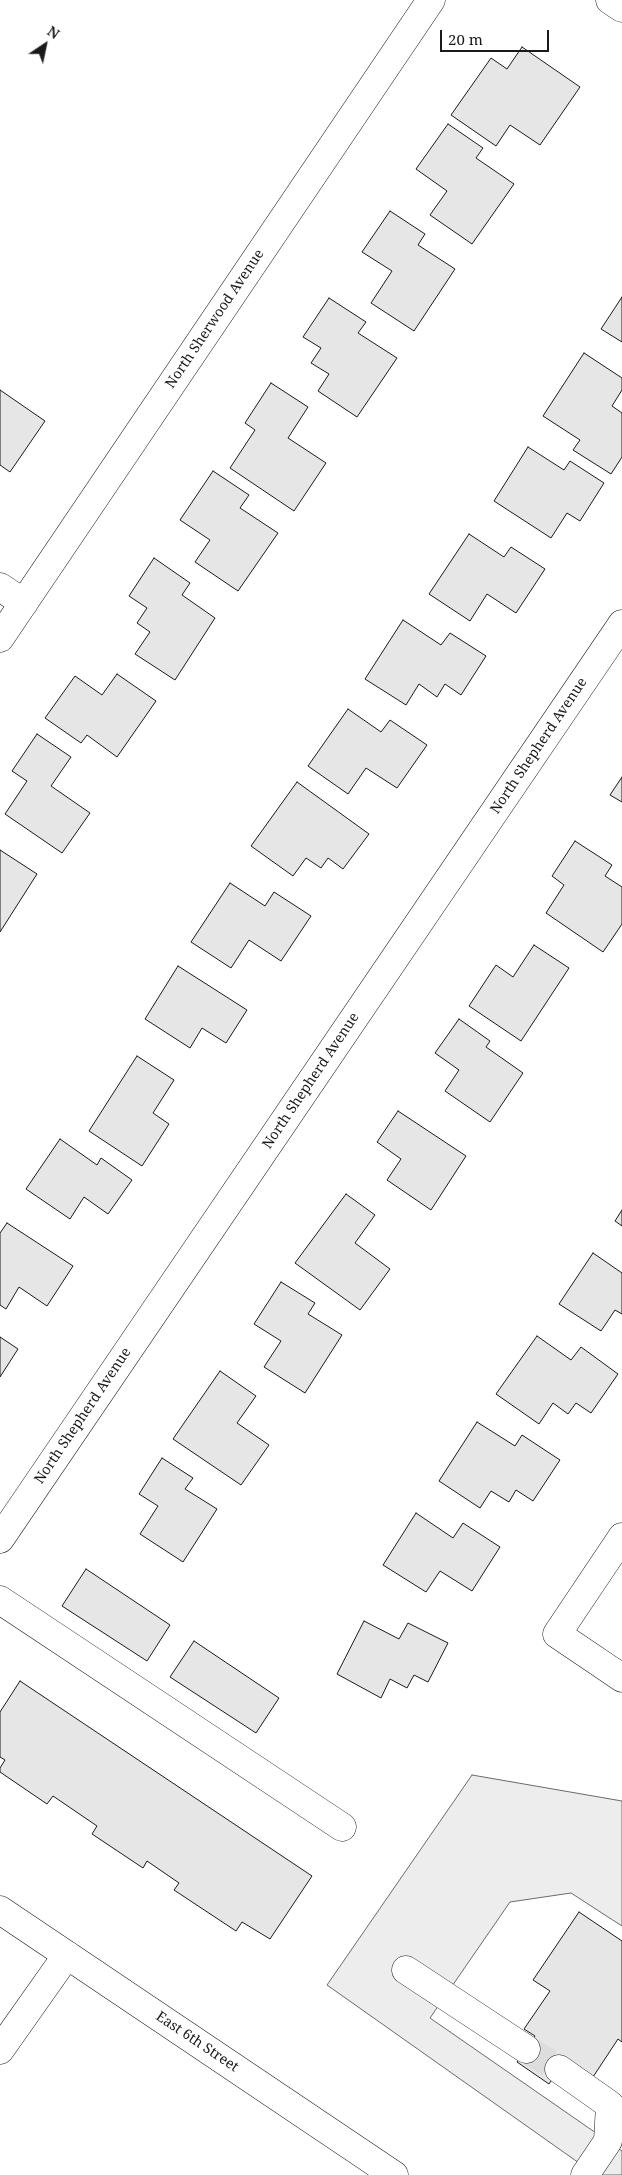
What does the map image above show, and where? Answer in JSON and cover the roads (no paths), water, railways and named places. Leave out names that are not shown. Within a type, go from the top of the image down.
[{"type":"street","name":"North Sherwood Avenue","points":[[0,638],[431,0]]},
{"type":"street","points":[[610,0],[622,8]]},
{"type":"street","points":[[0,587],[24,603]]},
{"type":"street","name":"North Shepherd Avenue","points":[[3,1526],[622,624]]},
{"type":"street","points":[[622,1537],[557,1634],[622,1678]]},
{"type":"street","points":[[0,1600],[342,1827]]},
{"type":"street","name":"East 6th Street","points":[[0,1910],[394,2175]]},
{"type":"street","points":[[0,2050],[67,1955]]},
{"type":"street","points":[[406,1970],[526,2049]]},
{"type":"street","points":[[559,2069],[610,2105],[608,2141],[585,2175]]},
{"type":"tunnel","points":[[526,2049],[559,2069]]}]
